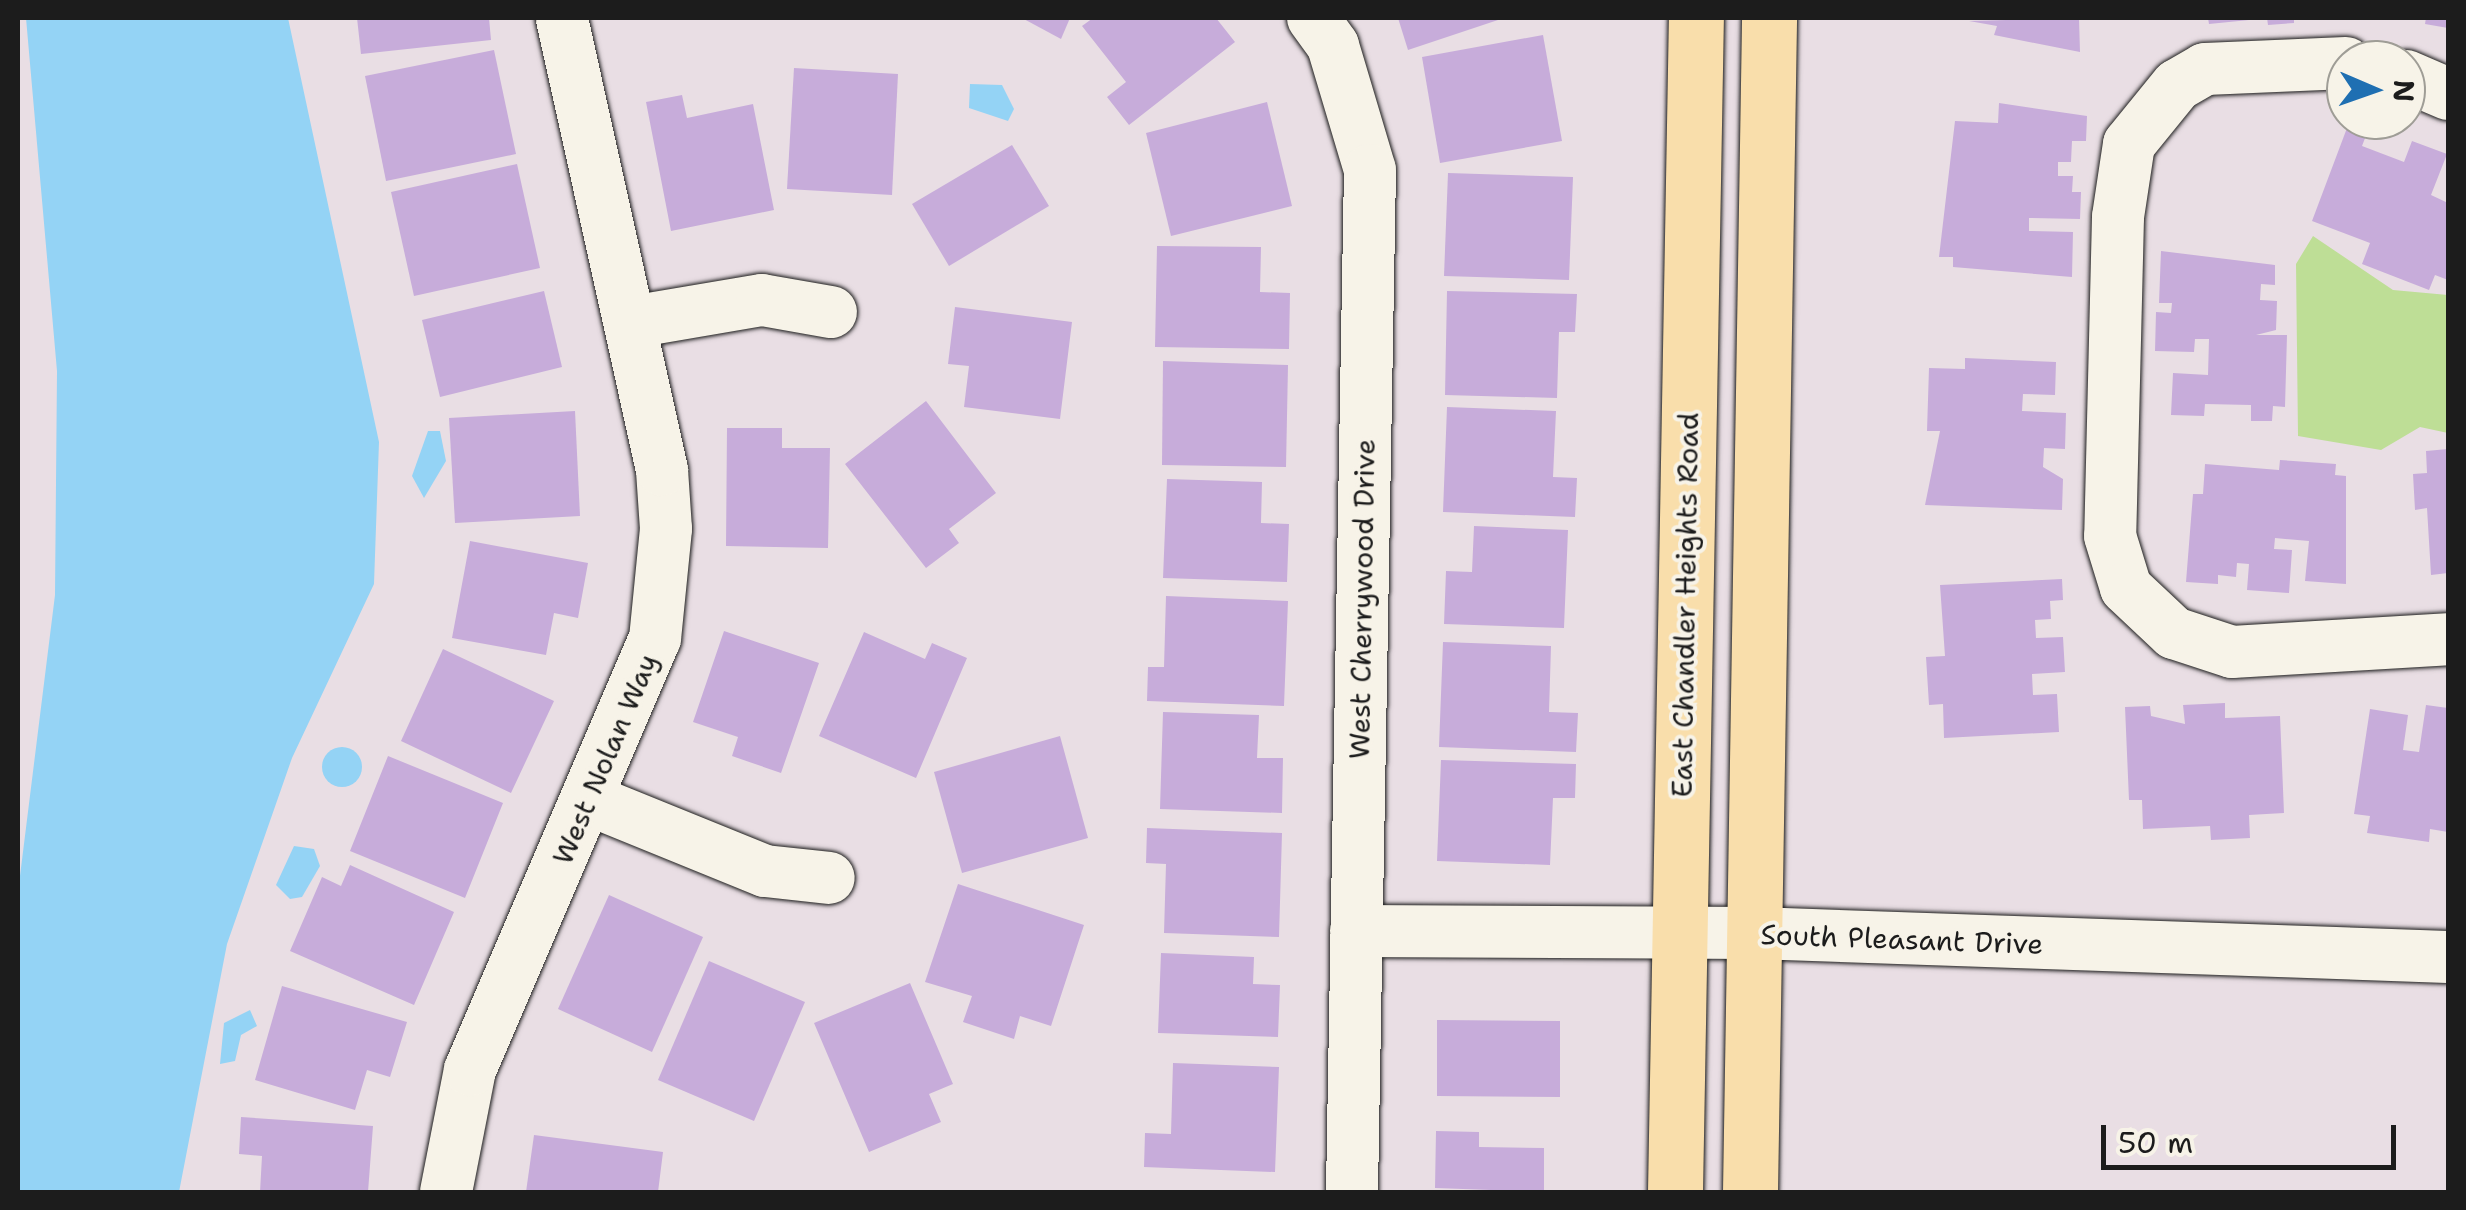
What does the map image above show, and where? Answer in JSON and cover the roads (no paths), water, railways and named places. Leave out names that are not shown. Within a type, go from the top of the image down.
[{"type":"main road","name":"East Chandler Heights Road","points":[[1675,1192],[1696,18]]},
{"type":"main road","points":[[1750,1192],[1768,18]]},
{"type":"street","name":"West Nolan Way","points":[[446,1192],[470,1070],[590,800],[655,639],[666,530],[632,322],[562,18]]},
{"type":"street","name":"West Cherrywood Drive","points":[[1314,18],[1332,46],[1370,170],[1352,1192]]},
{"type":"street","points":[[2326,64],[2206,68],[2177,85],[2129,144],[2118,217],[2110,536],[2126,588],[2174,633],[2232,652],[2448,639]]},
{"type":"street","points":[[632,322],[762,300],[831,312]]},
{"type":"street","points":[[590,800],[765,871],[829,878]]},
{"type":"street","name":"South Pleasant Drive","points":[[1356,930],[1680,936],[1755,933],[2448,957]]},
{"type":"water","points":[[26,18],[288,18],[379,442],[374,584],[292,758],[227,944],[179,1192],[18,1192],[18,892],[55,595],[57,371]]},
{"type":"water","points":[[970,84],[1002,85],[1014,109],[1008,121],[969,108]]},
{"type":"water","points":[[428,431],[440,431],[446,461],[424,498],[412,476]]},
{"type":"water","points":[[342,747],[356,753],[362,767],[356,781],[342,787],[328,781],[322,767],[328,753]]},
{"type":"water","points":[[294,846],[314,849],[320,866],[302,897],[290,899],[276,885]]},
{"type":"water","points":[[250,1010],[257,1026],[241,1035],[235,1061],[220,1064],[224,1023]]}]
